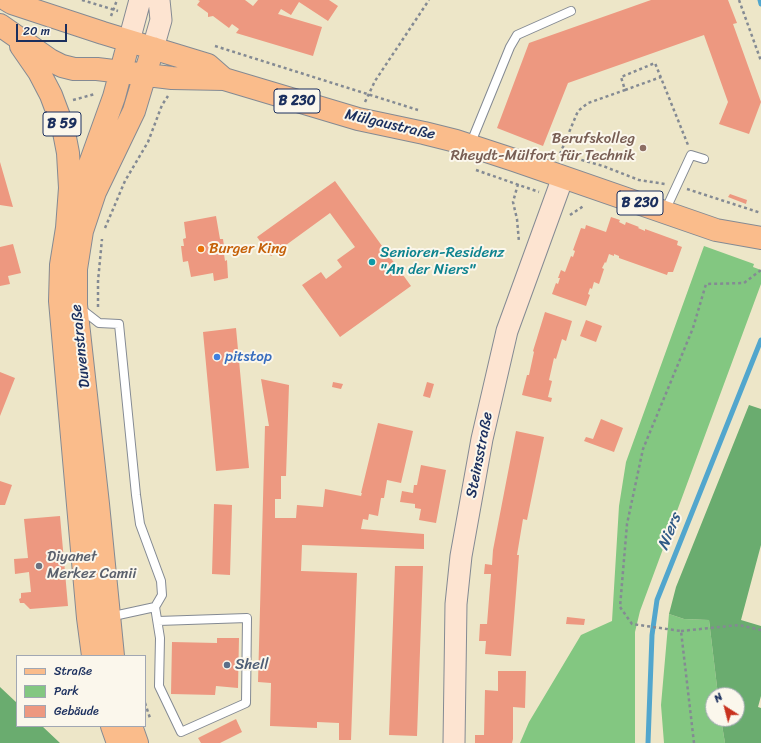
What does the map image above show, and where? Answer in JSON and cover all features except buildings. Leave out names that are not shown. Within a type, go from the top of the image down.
[{"type":"main road","name":"Mülgaustraße","points":[[7,0],[12,3],[129,41],[208,65],[224,79]]},
{"type":"main road","name":"B 59","points":[[5,29],[39,72],[51,95],[63,127],[68,153],[70,188],[67,228]]},
{"type":"main road","name":"B 230","points":[[5,29],[50,60],[62,66],[74,69],[98,69],[121,72]]},
{"type":"main road","name":"B 59","points":[[67,228],[114,97],[129,41]]},
{"type":"main road","name":"Duvenstraße","points":[[93,655],[99,618],[98,504],[76,305],[76,269],[84,225],[94,192],[134,112],[153,48]]},
{"type":"main road","name":"Mülgaustraße","points":[[121,72],[172,78],[224,79],[358,119],[424,133],[470,146],[716,230],[761,238]]},
{"type":"main road","name":"Duvenstraße","points":[[67,228],[61,265],[60,301],[99,618],[113,655]]},
{"type":"main road","points":[[112,727],[118,743]]},
{"type":"main road","points":[[130,727],[137,743]]},
{"type":"street","points":[[129,41],[140,0]]},
{"type":"street","points":[[153,48],[161,20],[159,0]]},
{"type":"street","name":"Steinsstraße","points":[[454,743],[456,604],[461,556],[482,439],[507,331],[563,177]]},
{"type":"lane","points":[[470,146],[510,47],[517,35],[571,12]]},
{"type":"lane","points":[[665,212],[692,155],[704,159]]},
{"type":"lane","points":[[76,305],[99,323],[119,324],[140,524],[162,581],[162,596],[155,607],[160,638],[159,686],[181,732],[246,702],[247,618],[158,621]]},
{"type":"lane","points":[[99,618],[155,607]]},
{"type":"path","points":[[82,0],[114,10],[117,0]]},
{"type":"path","points":[[358,119],[368,94],[429,0]]},
{"type":"path","points":[[739,0],[761,61]]},
{"type":"path","points":[[211,44],[424,112]]},
{"type":"path","points":[[625,90],[621,77],[655,63],[692,155]]},
{"type":"path","points":[[560,154],[578,111],[588,103],[661,77]]},
{"type":"path","points":[[162,104],[170,93]]},
{"type":"path","points":[[553,152],[603,166],[638,180],[677,186],[761,213]]},
{"type":"path","points":[[518,185],[513,202],[517,219],[520,258],[529,270]]},
{"type":"path","points":[[761,270],[744,283],[706,284],[693,328],[643,449],[627,524],[620,607],[632,624],[681,631],[739,625],[761,630]]},
{"type":"path","points":[[681,631],[694,743]]},
{"type":"green space","points":[[704,246],[754,264],[753,267],[761,270],[761,284],[640,611],[635,632],[635,743],[520,743],[529,722],[581,635],[612,621],[619,506],[626,462]]},
{"type":"green space","points":[[749,405],[761,409],[761,545],[741,620],[761,626],[761,696],[758,707],[761,708],[761,743],[725,743],[722,727],[745,727],[745,687],[717,687],[709,620],[684,619],[669,614],[676,587]]},
{"type":"green space","points":[[669,614],[684,619],[709,620],[717,687],[705,687],[705,727],[722,727],[725,743],[664,743],[661,705]]},
{"type":"green space","points":[[0,687],[16,702],[16,727],[43,727],[60,743],[0,743]]},
{"type":"waterway","name":"Niers","points":[[760,0],[761,4]]},
{"type":"waterway","name":"Niers","points":[[648,743],[652,635],[657,600],[761,340]]},
{"type":"place","name":"Berufskolleg Rheydt-Mülfort für Technik","points":[[643,148]]},
{"type":"place","name":"Burger King","points":[[201,249]]},
{"type":"place","name":"Senioren-Residenz \"An der Niers\"","points":[[372,262]]},
{"type":"place","name":"pitstop","points":[[217,357]]},
{"type":"place","name":"Diyanet Merkez Camii","points":[[39,566]]},
{"type":"place","name":"Shell","points":[[227,665]]}]
